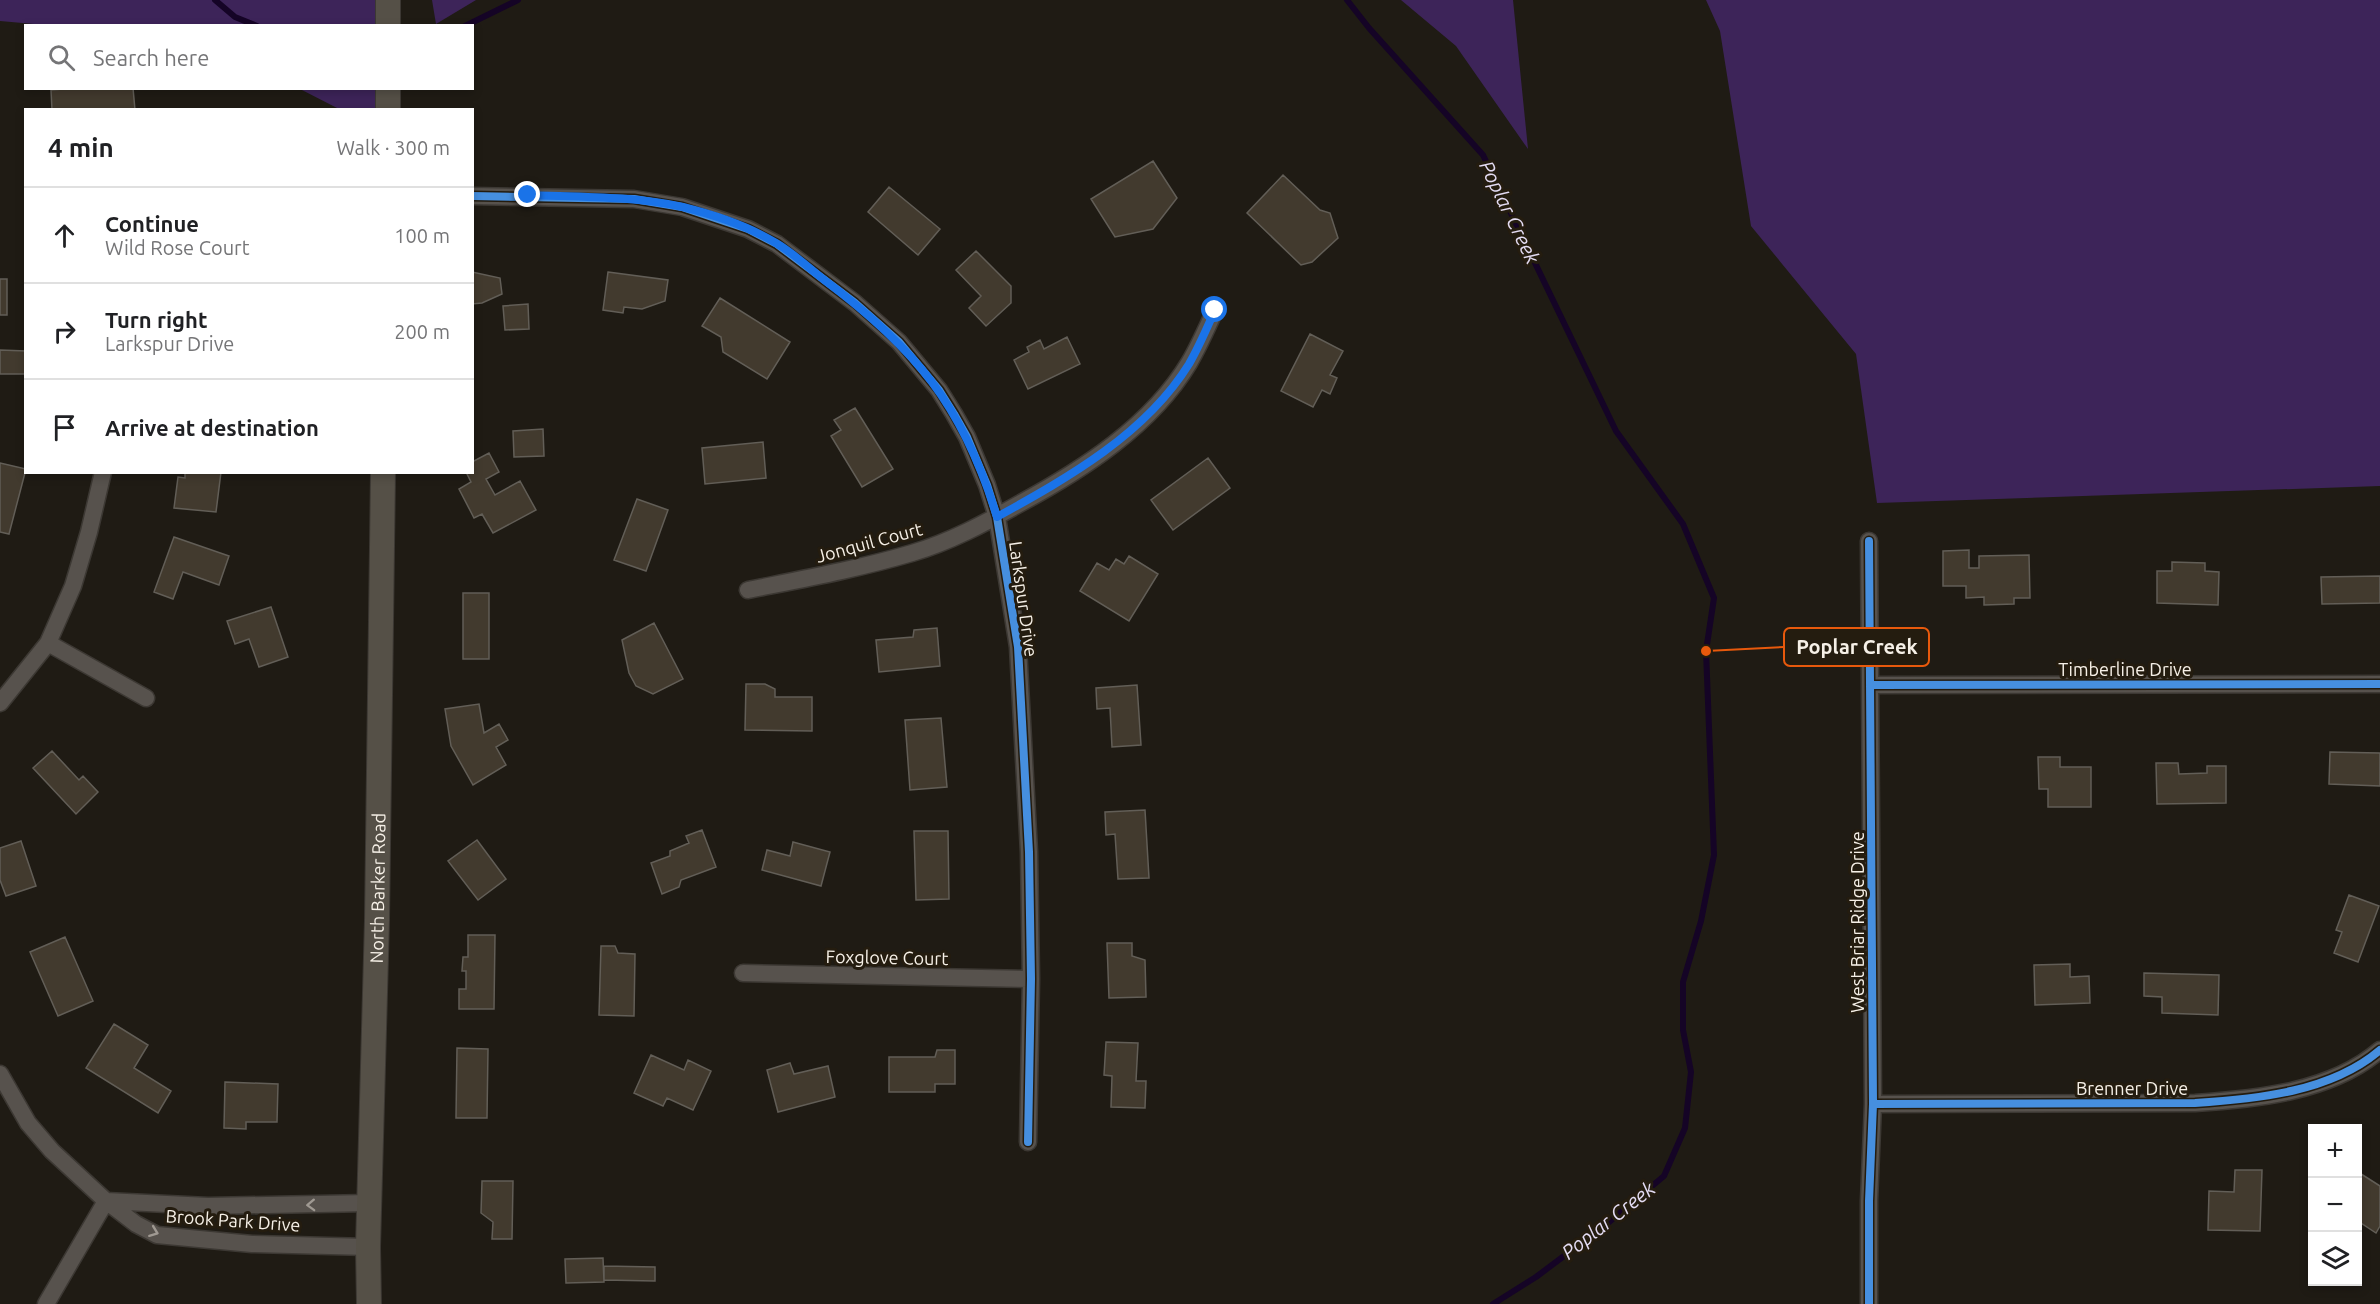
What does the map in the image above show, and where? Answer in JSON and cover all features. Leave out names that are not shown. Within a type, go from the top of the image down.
[{"type":"main road","points":[[388,0],[388,24]]},
{"type":"main road","points":[[388,90],[388,108]]},
{"type":"main road","name":"North Barker Road","points":[[369,1304],[368,1247],[377,920],[383,474]]},
{"type":"street","name":"Larkspur Drive","points":[[474,196],[634,200],[682,207],[722,218],[777,244],[855,303],[899,342],[939,390],[967,437],[987,485],[997,517],[1018,647],[1029,852],[1031,979],[1028,1142]]},
{"type":"street","name":"Jonquil Court","points":[[748,590],[853,569],[913,553],[997,517],[1058,483],[1114,445],[1159,401],[1188,364],[1215,310]]},
{"type":"street","points":[[0,704],[48,643],[73,586],[103,474]]},
{"type":"street","name":"West Briar Ridge Drive","points":[[1869,541],[1873,1104],[1869,1201],[1869,1304]]},
{"type":"street","points":[[48,643],[146,698]]},
{"type":"street","name":"Timberline Drive","points":[[1871,685],[2380,684]]},
{"type":"street","name":"Foxglove Court","points":[[743,973],[1031,979]]},
{"type":"street","name":"Brenner Drive","points":[[1873,1104],[2195,1103],[2240,1100],[2310,1085],[2342,1074],[2380,1050]]},
{"type":"street","name":"Brook Park Drive","points":[[0,1074],[28,1123],[52,1151],[105,1201],[136,1224],[157,1235],[240,1243],[368,1247]]},
{"type":"street","points":[[46,1304],[105,1201]]},
{"type":"street","name":"Brook Park Drive","points":[[105,1201],[208,1206],[369,1203]]},
{"type":"shaded area","points":[[0,0],[388,0],[388,24],[34,24],[0,21]]},
{"type":"shaded area","points":[[432,0],[476,0],[436,24]]},
{"type":"shaded area","points":[[1401,0],[1513,0],[1528,149],[1456,46]]},
{"type":"shaded area","points":[[1706,0],[2380,0],[2380,486],[1877,503],[1856,354],[1751,226],[1720,31]]},
{"type":"shaded area","points":[[302,90],[388,90],[388,108],[337,108]]},
{"type":"building","points":[[51,90],[133,90],[135,108],[52,108]]},
{"type":"building","points":[[1153,161],[1177,198],[1153,229],[1115,237],[1091,199]]},
{"type":"building","points":[[1283,175],[1320,210],[1330,213],[1338,238],[1312,262],[1301,265],[1247,213]]},
{"type":"building","points":[[889,187],[940,229],[918,255],[868,212]]},
{"type":"building","points":[[976,251],[1011,286],[1011,303],[986,326],[969,308],[981,296],[956,270]]},
{"type":"building","points":[[474,272],[500,278],[502,294],[482,303],[474,304]]},
{"type":"building","points":[[608,272],[668,280],[665,301],[642,309],[624,307],[623,313],[603,310]]},
{"type":"building","points":[[0,279],[7,279],[7,315],[0,315]]},
{"type":"building","points":[[720,298],[790,342],[767,379],[723,352],[721,337],[702,326]]},
{"type":"building","points":[[528,304],[529,329],[505,330],[503,306]]},
{"type":"building","points":[[1310,334],[1343,351],[1330,375],[1337,378],[1330,394],[1322,390],[1313,407],[1281,391]]},
{"type":"building","points":[[1067,337],[1080,364],[1028,389],[1014,360],[1029,352],[1027,347],[1040,340],[1044,349]]},
{"type":"building","points":[[0,350],[24,351],[24,374],[0,374]]},
{"type":"building","points":[[855,408],[893,469],[862,487],[831,436],[841,430],[834,420]]},
{"type":"building","points":[[543,429],[544,456],[514,457],[513,431]]},
{"type":"building","points":[[763,442],[766,478],[705,484],[702,448]]},
{"type":"building","points":[[489,453],[499,472],[486,479],[495,495],[520,481],[536,510],[493,533],[482,514],[474,518],[459,489],[471,482],[467,474],[474,474],[474,461]]},
{"type":"building","points":[[1208,458],[1230,488],[1173,530],[1151,500]]},
{"type":"building","points":[[0,463],[24,469],[25,474],[9,534],[0,532]]},
{"type":"building","points":[[185,474],[221,474],[216,512],[174,508],[178,477],[185,478]]},
{"type":"building","points":[[637,499],[668,510],[646,571],[614,560]]},
{"type":"building","points":[[174,537],[229,556],[219,585],[183,572],[173,599],[154,592]]},
{"type":"building","points":[[1969,550],[1969,568],[1979,568],[1979,556],[2029,555],[2030,598],[2014,598],[2014,604],[1984,605],[1984,597],[1966,598],[1966,586],[1943,586],[1943,551]]},
{"type":"building","points":[[1129,556],[1158,574],[1129,621],[1080,591],[1097,563],[1109,570],[1116,559],[1124,564]]},
{"type":"building","points":[[2172,562],[2205,563],[2205,571],[2219,572],[2218,605],[2157,603],[2157,571],[2172,571]]},
{"type":"building","points":[[2380,576],[2380,603],[2322,604],[2321,577]]},
{"type":"building","points":[[463,593],[489,593],[489,659],[463,659]]},
{"type":"building","points":[[271,607],[288,657],[259,667],[249,639],[235,644],[227,621]]},
{"type":"building","points":[[654,623],[683,679],[653,694],[636,686],[629,673],[622,640]]},
{"type":"building","points":[[937,628],[940,666],[879,672],[876,640],[913,637],[914,630]]},
{"type":"building","points":[[746,684],[765,684],[775,689],[775,697],[812,697],[812,731],[745,730]]},
{"type":"building","points":[[1137,685],[1141,745],[1112,747],[1110,708],[1097,709],[1096,688]]},
{"type":"building","points":[[479,704],[484,733],[499,724],[508,740],[496,747],[506,765],[473,785],[451,746],[445,709]]},
{"type":"building","points":[[941,718],[947,787],[910,790],[905,720]]},
{"type":"building","points":[[52,751],[79,780],[83,776],[98,792],[76,814],[33,768]]},
{"type":"building","points":[[2330,752],[2380,753],[2380,786],[2329,784]]},
{"type":"building","points":[[2038,757],[2060,757],[2060,767],[2091,767],[2091,807],[2048,807],[2048,789],[2039,789]]},
{"type":"building","points":[[2156,763],[2178,763],[2179,774],[2207,773],[2207,766],[2226,766],[2226,803],[2157,804]]},
{"type":"building","points":[[1145,810],[1149,878],[1118,879],[1115,834],[1106,835],[1105,812]]},
{"type":"building","points":[[702,830],[716,867],[681,880],[679,887],[662,894],[651,863],[670,856],[670,851],[689,843],[686,836]]},
{"type":"building","points":[[914,831],[948,831],[949,899],[916,900]]},
{"type":"building","points":[[477,840],[506,879],[478,900],[448,861]]},
{"type":"building","points":[[21,841],[36,886],[6,896],[0,880],[0,848]]},
{"type":"building","points":[[793,842],[830,852],[821,886],[762,870],[767,850],[790,856]]},
{"type":"building","points":[[2349,895],[2379,906],[2358,962],[2334,953],[2342,932],[2336,930]]},
{"type":"building","points":[[468,935],[495,935],[494,1009],[459,1009],[459,989],[466,989],[466,971],[462,971],[463,957],[468,957]]},
{"type":"building","points":[[65,937],[93,1001],[58,1016],[30,952]]},
{"type":"building","points":[[1107,943],[1132,943],[1132,956],[1145,960],[1146,997],[1109,998]]},
{"type":"building","points":[[601,946],[615,946],[618,953],[635,954],[634,1016],[599,1015]]},
{"type":"building","points":[[2070,964],[2070,977],[2089,976],[2090,1003],[2035,1005],[2034,965]]},
{"type":"building","points":[[2144,973],[2219,975],[2218,1015],[2162,1013],[2162,997],[2144,996]]},
{"type":"building","points":[[114,1024],[148,1045],[134,1068],[171,1091],[158,1113],[86,1068]]},
{"type":"building","points":[[1106,1042],[1138,1043],[1136,1081],[1146,1081],[1145,1108],[1111,1107],[1112,1076],[1104,1075]]},
{"type":"building","points":[[457,1048],[488,1049],[487,1118],[456,1118]]},
{"type":"building","points":[[937,1050],[955,1050],[955,1084],[935,1084],[935,1092],[889,1092],[889,1057],[935,1057]]},
{"type":"building","points":[[651,1055],[684,1070],[688,1060],[711,1071],[693,1110],[667,1098],[663,1106],[634,1093]]},
{"type":"building","points":[[790,1063],[794,1074],[828,1066],[835,1097],[778,1112],[767,1070]]},
{"type":"building","points":[[225,1082],[278,1084],[277,1122],[246,1122],[246,1129],[224,1128]]},
{"type":"building","points":[[2235,1170],[2262,1170],[2260,1231],[2208,1230],[2209,1191],[2234,1192]]},
{"type":"building","points":[[2362,1175],[2380,1186],[2380,1226],[2376,1233],[2362,1224]]},
{"type":"building","points":[[482,1181],[513,1181],[512,1239],[492,1239],[493,1222],[481,1213]]},
{"type":"building","points":[[603,1258],[604,1282],[566,1283],[565,1259]]},
{"type":"building","points":[[604,1266],[655,1267],[655,1281],[604,1280]]},
{"type":"waterway","name":"Poplar Creek","points":[[215,0],[235,17],[252,24]]},
{"type":"waterway","name":"Poplar Creek","points":[[469,24],[518,0]]},
{"type":"waterway","name":"Poplar Creek","points":[[1347,0],[1369,28],[1483,155],[1616,431],[1683,524],[1714,598],[1706,651],[1714,855],[1701,921],[1683,982],[1683,1030],[1691,1072],[1685,1128],[1664,1176],[1608,1223],[1536,1277],[1493,1304]]},
{"type":"cycle path","points":[[474,196],[634,199],[682,207],[748,229],[777,244],[855,303],[899,342],[939,390],[954,414],[967,437],[987,485],[997,517],[1018,647],[1029,852],[1031,979],[1028,1142]]},
{"type":"cycle path","points":[[1869,541],[1873,1104],[1869,1201],[1869,1304]]},
{"type":"cycle path","points":[[1871,685],[2380,684]]},
{"type":"cycle path","points":[[1873,1104],[2195,1103],[2243,1099],[2268,1096],[2316,1084],[2361,1064],[2380,1050]]},
{"type":"place","name":"Poplar Creek","points":[[1706,651]]},
{"type":"route","points":[[528,195],[634,200],[682,207],[722,218],[777,244],[855,303],[899,342],[921,366],[939,390],[967,437],[987,485],[997,517],[1058,483],[1114,445],[1159,401],[1188,364],[1215,310]]}]
